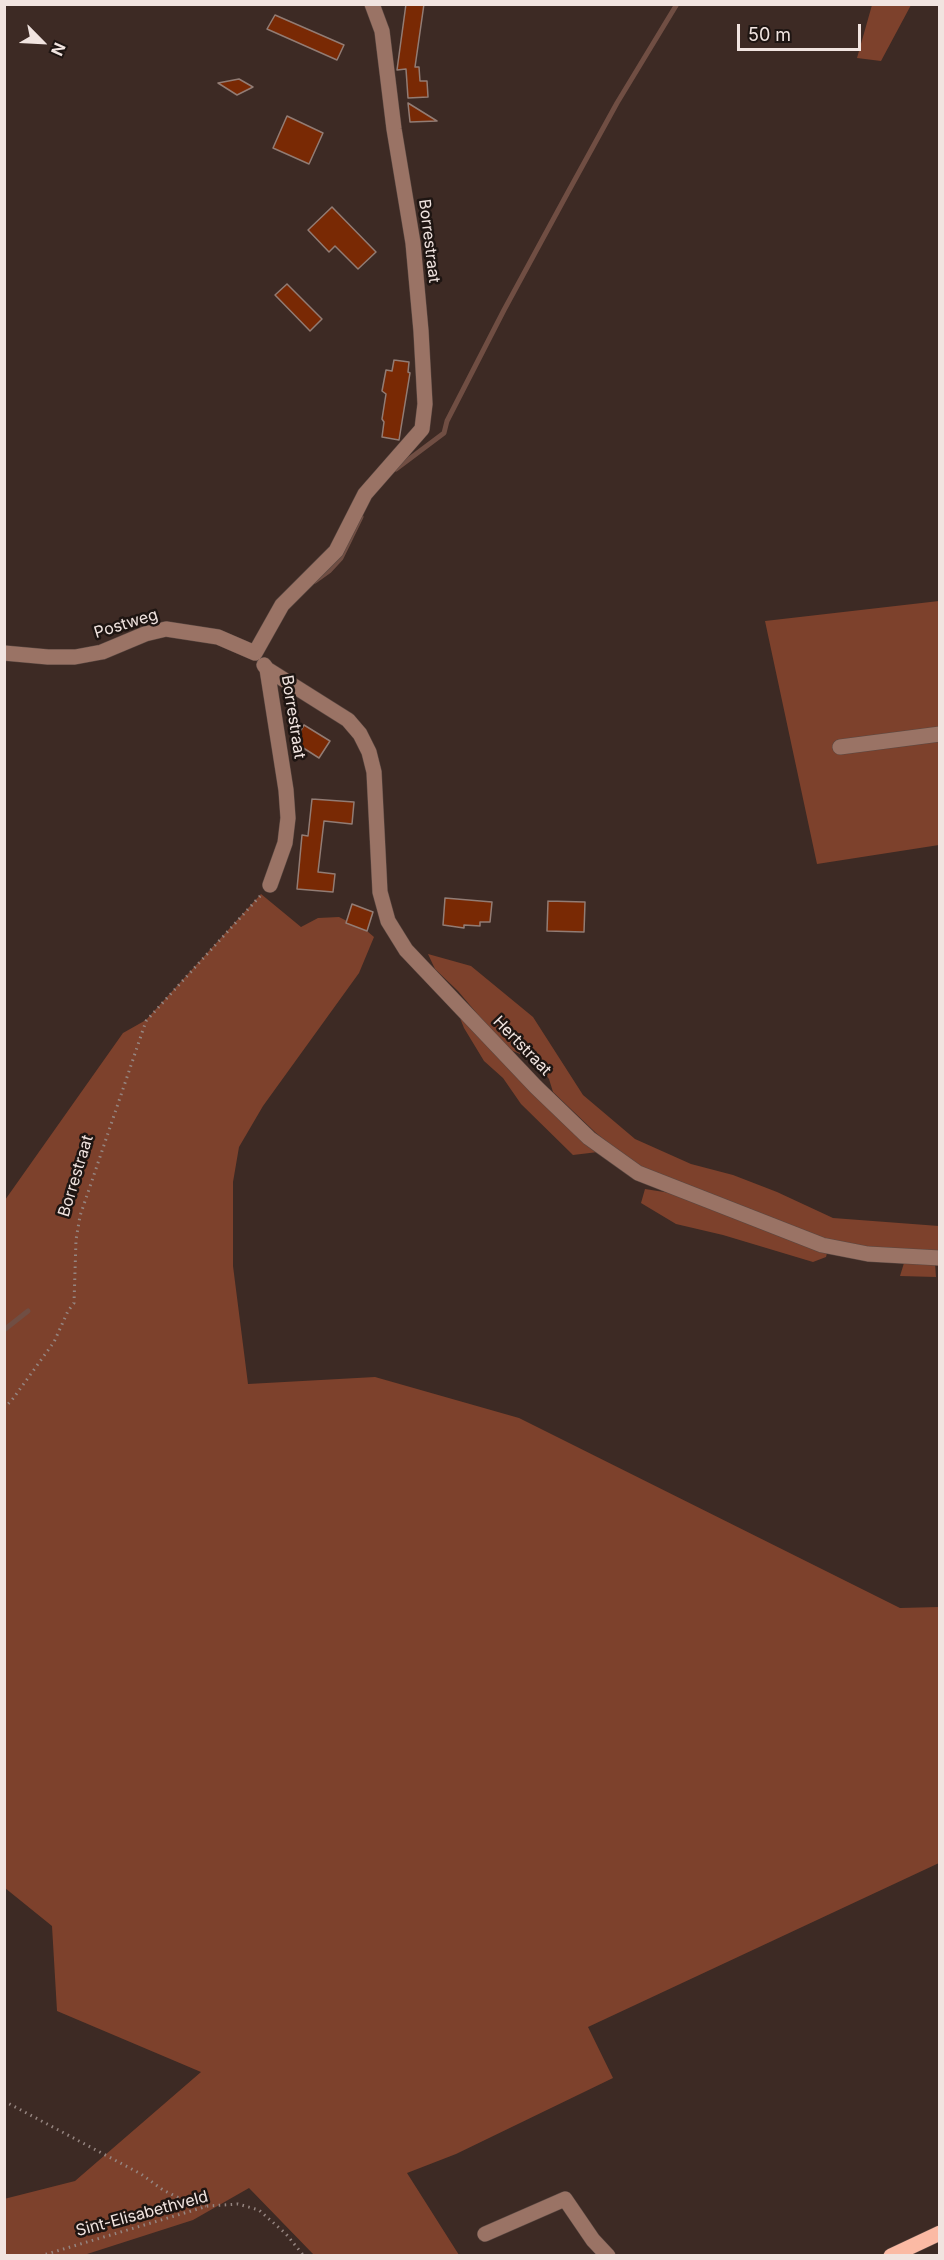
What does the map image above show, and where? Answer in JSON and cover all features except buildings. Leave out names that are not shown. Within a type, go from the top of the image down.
[{"type":"main road","points":[[891,2256],[939,2234]]},
{"type":"street","name":"Borrestraat","points":[[270,885],[285,843],[288,818],[286,790],[267,669],[255,653],[282,605],[336,551],[364,494],[422,429],[424,404],[421,331],[413,243],[394,129],[382,31],[372,4]]},
{"type":"street","name":"Postweg","points":[[4,653],[75,657],[102,652],[145,634],[166,629],[218,637],[255,653]]},
{"type":"street","name":"Hertstraat","points":[[267,669],[348,720],[360,734],[369,752],[374,772],[380,892],[388,921],[406,950],[536,1087],[589,1138],[638,1173],[822,1245],[868,1254],[939,1258]]},
{"type":"street","points":[[840,747],[939,734]]},
{"type":"street","points":[[485,2235],[565,2199],[593,2240],[608,2256]]},
{"type":"path","name":"Borrestraat","points":[[4,1408],[54,1342],[74,1303],[76,1240],[80,1216],[146,1020],[270,885]]},
{"type":"path","points":[[4,2101],[141,2174],[163,2190],[185,2200],[208,2206]]},
{"type":"path","name":"Sint-Elisabethveld","points":[[40,2256],[208,2206],[238,2204],[259,2210],[286,2234],[304,2256]]},
{"type":"shaded area","points":[[872,5],[911,5],[881,61],[857,58]]},
{"type":"shaded area","points":[[939,601],[939,845],[817,864],[765,621]]},
{"type":"shaded area","points":[[261,894],[301,927],[318,918],[339,917],[374,937],[359,973],[263,1106],[239,1147],[233,1182],[233,1266],[248,1384],[375,1377],[519,1418],[900,1608],[939,1607],[939,1863],[588,2027],[613,2078],[456,2154],[407,2173],[459,2255],[314,2255],[249,2188],[193,2220],[84,2255],[5,2255],[4,2199],[75,2181],[201,2072],[57,2011],[52,1926],[5,1888],[5,1200],[123,1033],[146,1020]]},
{"type":"shaded area","points":[[428,954],[471,966],[533,1017],[583,1095],[635,1139],[691,1164],[733,1175],[777,1192],[833,1218],[939,1226],[939,1252],[869,1249],[823,1241],[634,1164],[596,1133],[553,1092],[549,1079],[534,1060],[506,1048],[458,991],[435,969]]},
{"type":"shaded area","points":[[460,1018],[530,1090],[598,1152],[573,1155],[521,1104],[503,1078],[484,1061]]},
{"type":"shaded area","points":[[645,1189],[677,1194],[827,1253],[826,1257],[813,1262],[723,1235],[676,1224],[641,1203]]},
{"type":"shaded area","points":[[904,1263],[935,1263],[936,1277],[900,1276]]},
{"type":"waterway","points":[[396,469],[444,433],[447,421],[504,310],[567,194],[617,103],[677,4]]},
{"type":"waterway","points":[[315,581],[341,558],[361,517]]},
{"type":"waterway","points":[[4,1330],[28,1311]]}]
